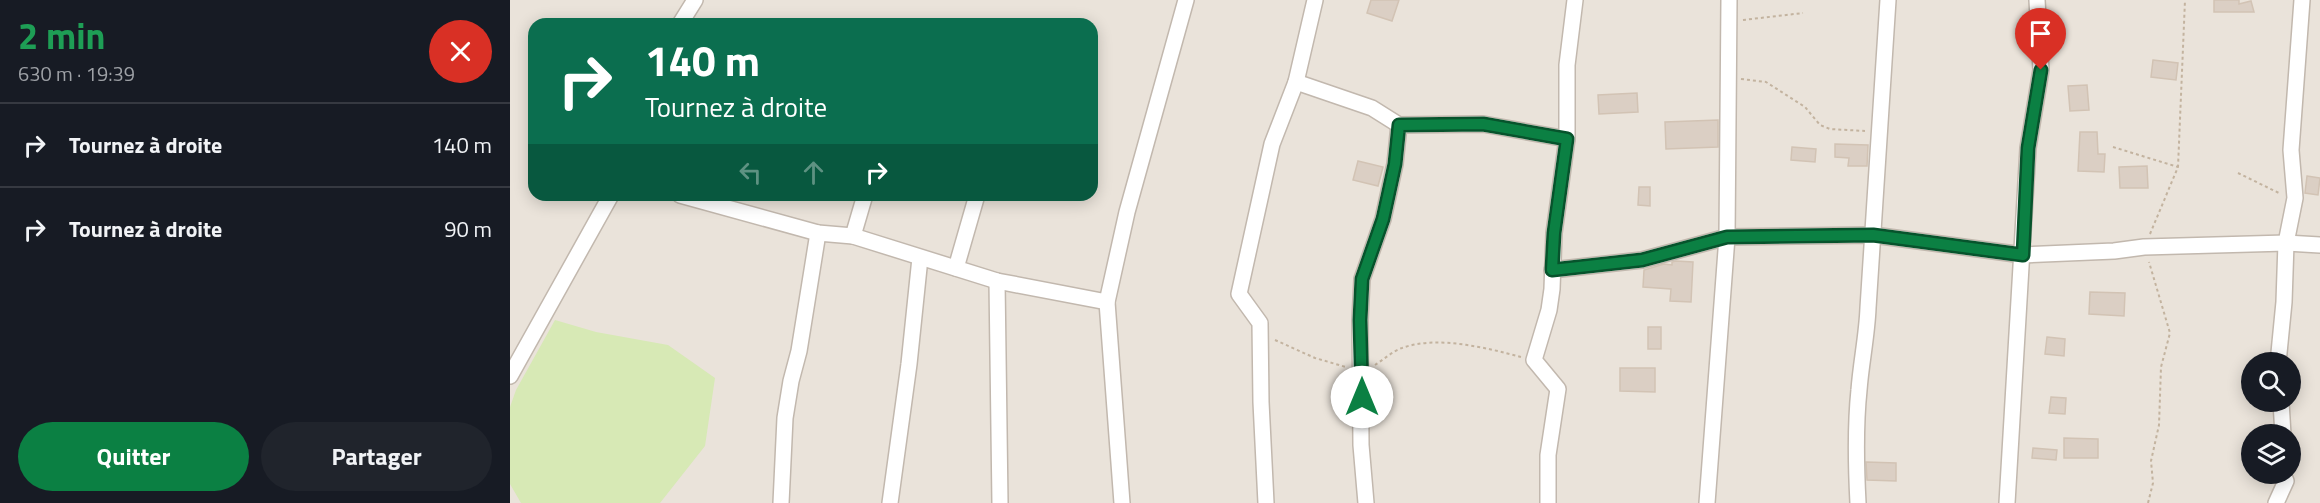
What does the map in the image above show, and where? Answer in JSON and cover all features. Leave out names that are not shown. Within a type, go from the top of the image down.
[{"type":"street","points":[[684,18],[695,0]]},
{"type":"street","points":[[1122,503],[1107,302],[1127,212],[1186,0]]},
{"type":"street","points":[[1266,503],[1260,323],[1239,294],[1272,144],[1296,82],[1315,0]]},
{"type":"street","points":[[1548,503],[1548,454],[1558,389],[1534,360],[1549,310],[1552,289],[1554,233],[1567,139],[1567,64],[1575,0]]},
{"type":"street","points":[[1707,503],[1727,237],[1729,0]]},
{"type":"street","points":[[1858,503],[1855,448],[1858,392],[1868,308],[1888,0]]},
{"type":"street","points":[[2007,503],[2028,148],[2041,70],[2037,0]]},
{"type":"street","points":[[2279,352],[2286,243],[2295,198],[2291,150],[2302,0]]},
{"type":"street","points":[[1296,82],[1372,108],[1399,125],[1483,124],[1567,139]]},
{"type":"street","points":[[1366,503],[1361,445],[1362,279],[1383,219],[1395,164],[1399,125]]},
{"type":"street","points":[[510,376],[609,201]]},
{"type":"street","points":[[702,201],[818,233],[853,236],[997,281],[1107,302]]},
{"type":"street","points":[[853,236],[863,201]]},
{"type":"street","points":[[956,268],[975,201]]},
{"type":"street","points":[[781,503],[785,418],[801,342],[818,233]]},
{"type":"street","points":[[1552,270],[1642,260],[1727,237],[1873,235],[2023,255],[2114,251],[2144,247],[2286,243],[2320,246]]},
{"type":"street","points":[[890,503],[909,364],[920,258]]},
{"type":"street","points":[[997,281],[1000,503]]},
{"type":"street","points":[[2277,503],[2285,484]]},
{"type":"path","points":[[2148,503],[2153,483],[2151,461],[2159,425],[2160,367],[2170,333],[2144,247],[2178,167],[2185,0]]},
{"type":"path","points":[[1728,22],[1803,13]]},
{"type":"path","points":[[1729,79],[1766,82],[1805,107],[1820,125],[1830,129],[1880,132]]},
{"type":"path","points":[[2113,147],[2178,167]]},
{"type":"path","points":[[2238,173],[2278,193],[2295,198]]},
{"type":"path","points":[[1271,339],[1315,358],[1362,373],[1402,348],[1427,343],[1487,348],[1534,360]]},
{"type":"shaded area","points":[[510,0],[2320,0],[2320,503],[510,503]]},
{"type":"green space","points":[[555,320],[596,332],[668,345],[715,378],[705,446],[660,503],[521,503],[510,484],[510,407],[516,390]]},
{"type":"building","points":[[1371,0],[1399,0],[1392,21],[1367,13]]},
{"type":"building","points":[[2214,0],[2239,0],[2239,4],[2251,1],[2254,12],[2214,12]]},
{"type":"building","points":[[2153,60],[2178,63],[2176,80],[2151,77]]},
{"type":"building","points":[[2087,85],[2089,110],[2070,111],[2068,86]]},
{"type":"building","points":[[1637,93],[1638,112],[1599,114],[1598,95]]},
{"type":"building","points":[[1718,120],[1718,147],[1666,149],[1665,122]]},
{"type":"building","points":[[2080,132],[2097,132],[2098,154],[2105,154],[2104,172],[2078,171]]},
{"type":"building","points":[[1835,144],[1868,145],[1867,166],[1848,166],[1849,158],[1835,157]]},
{"type":"building","points":[[1792,147],[1816,149],[1815,162],[1791,160]]},
{"type":"building","points":[[1358,161],[1383,167],[1378,186],[1353,180]]},
{"type":"building","points":[[2147,166],[2148,188],[2120,188],[2119,167]]},
{"type":"building","points":[[2307,176],[2320,178],[2318,195],[2305,193]]},
{"type":"building","points":[[1639,187],[1650,187],[1650,206],[1638,205]]},
{"type":"building","points":[[1672,262],[1693,262],[1691,302],[1670,301],[1671,289],[1643,287],[1644,270],[1664,264],[1672,265]]},
{"type":"building","points":[[2090,292],[2125,293],[2124,316],[2089,314]]},
{"type":"building","points":[[1648,327],[1661,327],[1661,349],[1648,349]]},
{"type":"building","points":[[2047,337],[2065,339],[2064,356],[2045,354]]},
{"type":"building","points":[[1620,368],[1655,368],[1655,392],[1620,391]]},
{"type":"building","points":[[2051,397],[2066,398],[2065,414],[2049,413]]},
{"type":"building","points":[[2064,438],[2098,439],[2098,458],[2064,458]]},
{"type":"building","points":[[2033,448],[2057,450],[2056,460],[2032,458]]},
{"type":"building","points":[[1866,462],[1896,463],[1896,481],[1867,480]]},
{"type":"route","points":[[1362,397],[1360,320],[1362,279],[1383,219],[1395,164],[1399,125],[1483,124],[1567,139],[1554,233],[1552,270],[1642,260],[1727,237],[1873,235],[2023,255],[2028,148],[2041,70]]}]
